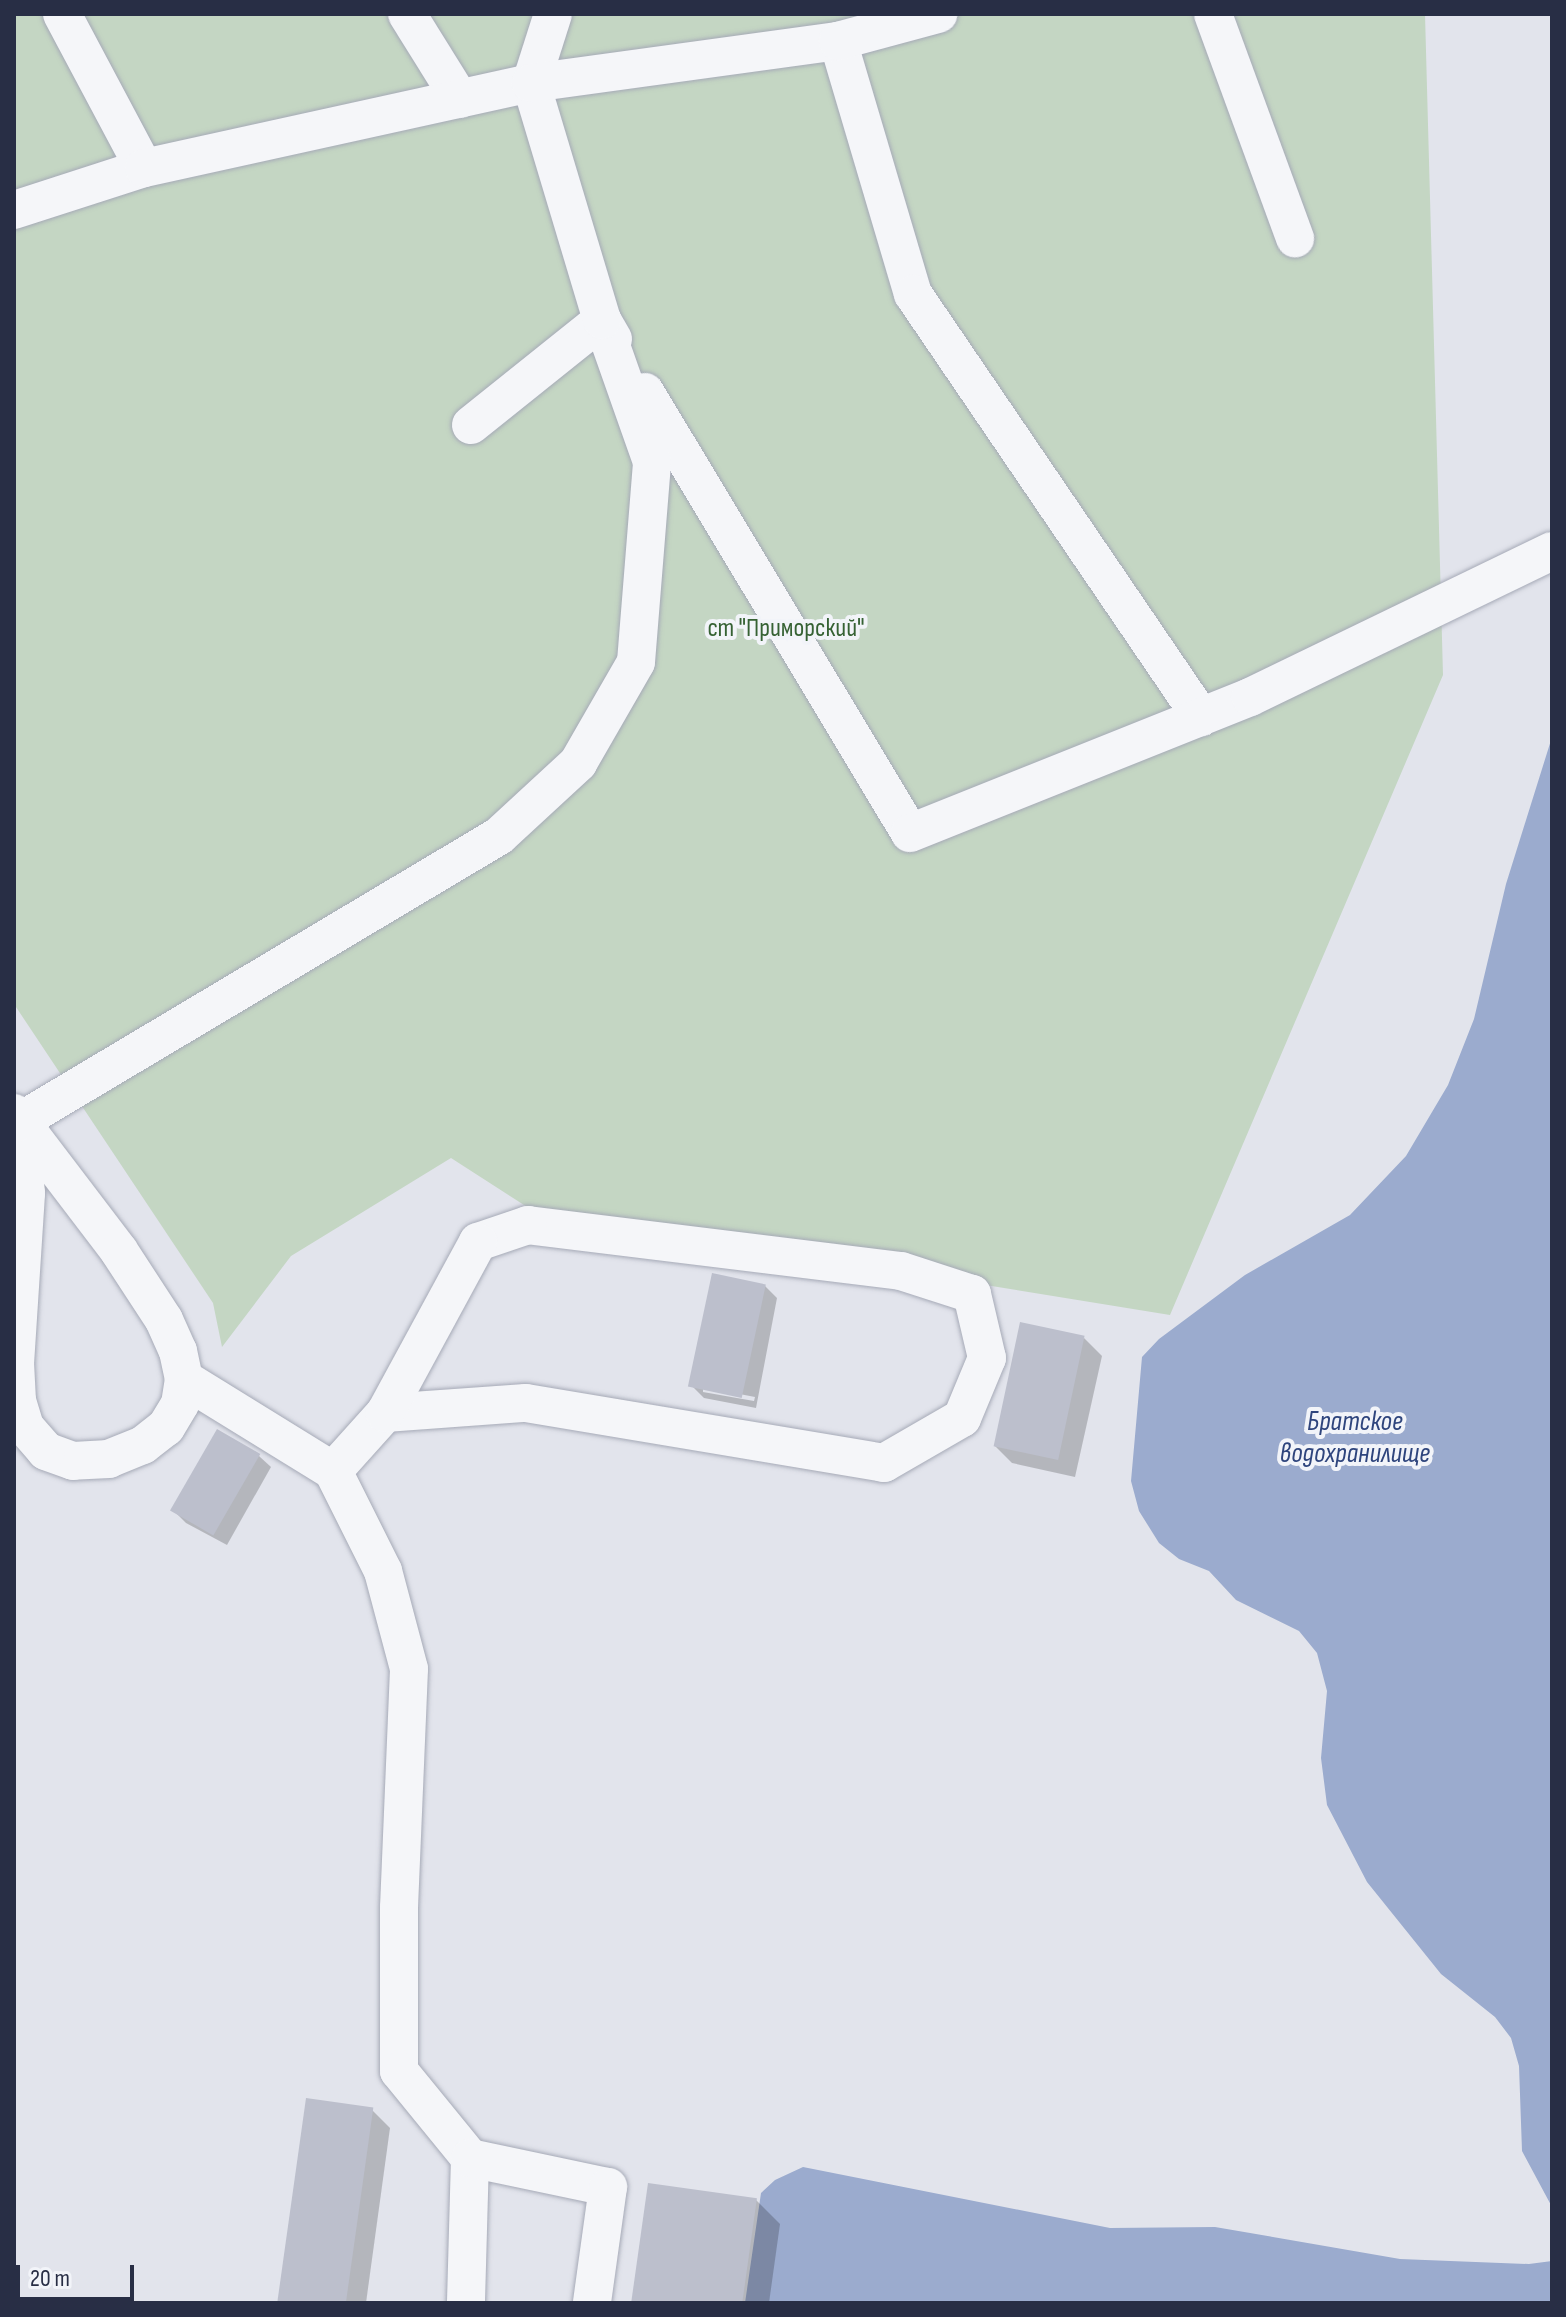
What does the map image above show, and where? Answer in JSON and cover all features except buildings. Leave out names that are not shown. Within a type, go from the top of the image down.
[{"type":"street","points":[[62,14],[144,168]]},
{"type":"street","points":[[407,14],[460,99]]},
{"type":"street","points":[[17,1118],[499,836],[578,763],[636,662],[652,462],[602,320],[531,83],[553,14]]},
{"type":"street","points":[[14,210],[144,168],[531,83],[838,41],[938,14]]},
{"type":"street","points":[[1213,14],[1295,238]]},
{"type":"street","points":[[838,41],[913,294],[1201,717]]},
{"type":"street","points":[[602,320],[910,833],[1250,697],[1552,551]]},
{"type":"street","points":[[471,425],[602,320]]},
{"type":"street","points":[[17,1118],[119,1251],[164,1320],[178,1351],[184,1379],[180,1404],[166,1427],[143,1445],[109,1459],[73,1461],[20,1440],[15,1364],[26,1193],[17,1118]]},
{"type":"street","points":[[333,1471],[385,1413],[478,1242],[528,1225],[901,1271],[972,1294],[987,1358],[962,1418],[884,1463],[526,1403],[385,1413]]},
{"type":"street","points":[[184,1379],[333,1471],[383,1571],[409,1669],[399,1908],[399,2071],[470,2158],[608,2187],[592,2303]]},
{"type":"street","points":[[466,2303],[470,2158]]},
{"type":"green space","name":"ст \"Приморский\"","points":[[14,14],[1425,14],[1443,675],[1170,1315],[535,1212],[451,1158],[291,1256],[222,1347],[213,1303],[14,1004]]},
{"type":"water","name":"Братское водохранилище","points":[[1552,737],[1552,2207],[1522,2151],[1519,2066],[1511,2038],[1495,2017],[1441,1974],[1367,1882],[1327,1805],[1321,1758],[1327,1691],[1317,1653],[1299,1631],[1236,1600],[1209,1571],[1179,1559],[1159,1543],[1139,1511],[1131,1481],[1142,1357],[1159,1339],[1245,1275],[1350,1215],[1406,1156],[1448,1085],[1474,1019],[1506,884]]},
{"type":"water","points":[[803,2167],[1110,2228],[1215,2227],[1400,2259],[1529,2264],[1552,2261],[1552,2303],[745,2303],[761,2193],[775,2180]]}]
